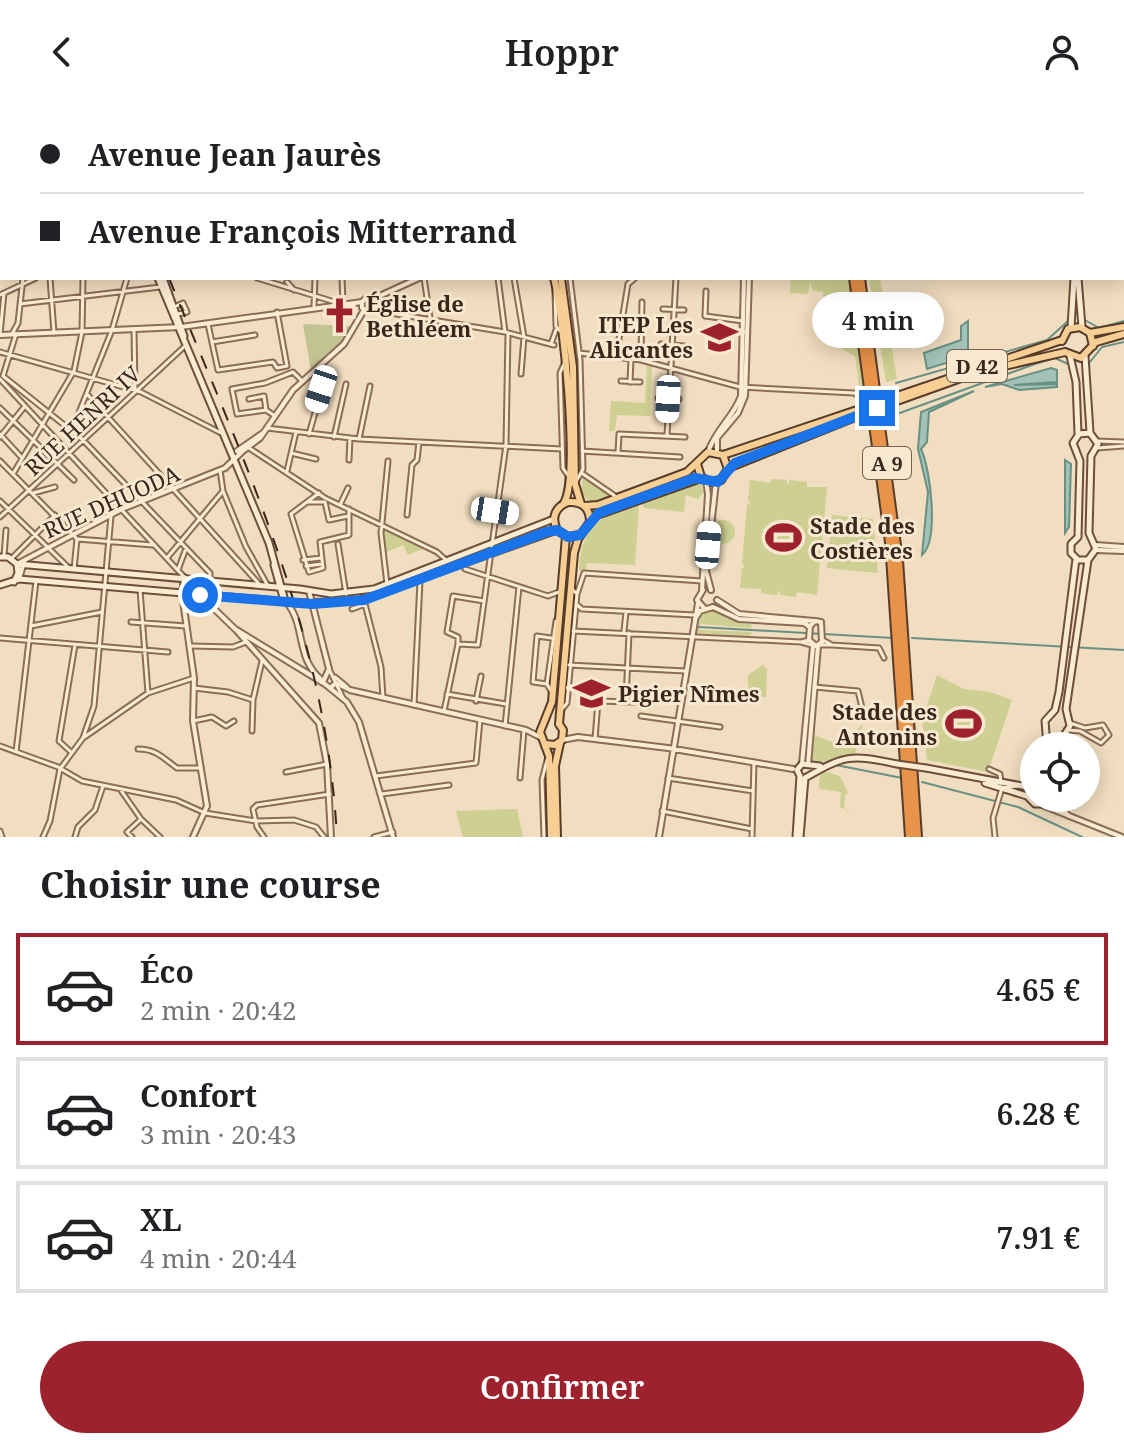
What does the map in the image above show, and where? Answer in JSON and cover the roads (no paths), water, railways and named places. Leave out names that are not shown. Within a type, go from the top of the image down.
[{"type":"highway","name":"A 9","points":[[854,280],[890,542],[914,836]]},
{"type":"highway","name":"A 9","points":[[860,280],[898,560],[912,752],[914,836]]},
{"type":"main road","points":[[160,280],[263,533],[285,601]]},
{"type":"main road","points":[[161,280],[176,311],[185,346],[233,457]]},
{"type":"main road","points":[[555,280],[560,288]]},
{"type":"main road","points":[[10,558],[72,569],[184,576],[346,594],[387,584],[554,519],[572,481],[561,280]]},
{"type":"main road","points":[[1076,280],[1082,327]]},
{"type":"main road","points":[[1047,730],[1045,721],[1053,712],[1066,654],[1076,559],[1071,547],[1078,537],[1079,456],[1072,446],[1078,434],[1075,370],[1062,340],[1071,327],[1076,280]]},
{"type":"main road","points":[[1071,327],[1082,327],[1090,333],[1093,346]]},
{"type":"main road","points":[[1090,333],[1124,327]]},
{"type":"main road","points":[[1064,732],[1068,723],[1066,709],[1088,560],[1096,548],[1090,538],[1091,456],[1097,445],[1090,433],[1085,356],[1093,346],[1124,334]]},
{"type":"main road","points":[[566,338],[572,481],[590,522]]},
{"type":"main road","name":"D 42","points":[[728,468],[860,412],[1062,340]]},
{"type":"main road","points":[[1067,354],[1085,356]]},
{"type":"main road","name":"D 42","points":[[894,399],[988,369],[1067,354]]},
{"type":"main road","name":"D 42","points":[[720,454],[860,412]]},
{"type":"main road","points":[[1078,434],[1090,433]]},
{"type":"main road","points":[[554,837],[555,766],[561,741],[558,714],[574,591],[574,553],[580,535],[599,513],[704,480],[717,482],[725,476],[728,468],[720,454],[708,452],[684,474],[618,498],[583,505],[564,503]]},
{"type":"main road","points":[[1079,456],[1091,456]]},
{"type":"main road","points":[[697,464],[704,480]]},
{"type":"main road","points":[[554,519],[557,530],[566,536],[580,535]]},
{"type":"main road","points":[[0,585],[36,581],[312,604],[365,602],[557,530]]},
{"type":"main road","points":[[554,837],[549,756],[540,737],[554,692],[565,581],[566,536]]},
{"type":"main road","points":[[1078,537],[1090,538]]},
{"type":"main road","points":[[10,558],[18,573],[16,581]]},
{"type":"main road","points":[[1076,559],[1088,560]]},
{"type":"main road","points":[[182,594],[184,576]]},
{"type":"main road","points":[[208,595],[210,581]]},
{"type":"main road","points":[[1053,712],[1068,723]]},
{"type":"main road","points":[[543,726],[561,727]]},
{"type":"main road","points":[[545,744],[561,741]]},
{"type":"main road","points":[[798,837],[803,770],[855,756],[1020,786]]},
{"type":"main road","points":[[1001,785],[1020,794]]},
{"type":"street","points":[[1,378],[18,323],[23,280]]},
{"type":"street","points":[[31,280],[2,294],[0,335],[179,327],[325,304],[362,302],[367,297],[373,299],[416,280]]},
{"type":"street","points":[[50,280],[54,333]]},
{"type":"street","points":[[13,474],[73,374],[82,332],[83,280]]},
{"type":"street","points":[[72,430],[112,330],[126,280]]},
{"type":"street","points":[[262,280],[315,298],[341,302]]},
{"type":"street","points":[[276,285],[287,280]]},
{"type":"street","points":[[287,280],[288,290]]},
{"type":"street","points":[[287,280],[297,292]]},
{"type":"street","points":[[314,306],[315,280]]},
{"type":"street","points":[[341,302],[342,280]]},
{"type":"street","points":[[421,280],[431,319]]},
{"type":"street","points":[[458,644],[478,645],[506,445],[507,333],[498,280]]},
{"type":"street","points":[[514,280],[524,337],[521,374]]},
{"type":"street","points":[[570,280],[579,353],[583,473]]},
{"type":"street","points":[[616,357],[628,284],[633,280]]},
{"type":"street","points":[[667,435],[676,280]]},
{"type":"street","points":[[720,454],[717,438],[741,409],[746,280]]},
{"type":"street","points":[[20,304],[161,287]]},
{"type":"street","points":[[552,345],[556,338],[552,300],[560,288],[572,296]]},
{"type":"street","points":[[706,291],[705,316],[746,321]]},
{"type":"street","points":[[315,298],[325,304]]},
{"type":"street","points":[[372,310],[373,299]]},
{"type":"street","points":[[233,457],[251,446],[302,381],[347,340],[364,310],[362,302]]},
{"type":"street","points":[[641,360],[642,302]]},
{"type":"street","points":[[176,311],[185,307],[176,311]]},
{"type":"street","points":[[663,309],[684,310]]},
{"type":"street","points":[[364,310],[507,333],[566,352]]},
{"type":"street","points":[[208,323],[218,370],[273,362],[277,368],[287,366],[277,312]]},
{"type":"street","points":[[556,326],[578,346]]},
{"type":"street","points":[[134,329],[136,390]]},
{"type":"street","points":[[212,342],[255,335]]},
{"type":"street","points":[[552,345],[566,338]]},
{"type":"street","points":[[661,344],[684,346]]},
{"type":"street","name":"RUE HENRI IV","points":[[0,517],[31,492],[185,346]]},
{"type":"street","points":[[0,352],[136,390],[221,434]]},
{"type":"street","points":[[579,353],[641,360],[744,386],[854,393],[866,403],[866,421]]},
{"type":"street","points":[[630,382],[631,359]]},
{"type":"street","points":[[566,361],[560,373],[563,471],[572,481],[583,473]]},
{"type":"street","points":[[309,434],[327,371],[321,364]]},
{"type":"street","points":[[266,410],[237,414],[232,389],[293,372],[302,381]]},
{"type":"street","points":[[1,378],[184,576]]},
{"type":"street","points":[[1,378],[50,411],[83,440],[211,574],[210,581]]},
{"type":"street","points":[[621,381],[640,382]]},
{"type":"street","points":[[334,437],[346,384]]},
{"type":"street","points":[[359,439],[370,386]]},
{"type":"street","points":[[708,452],[713,435],[736,408],[744,386]]},
{"type":"street","points":[[87,394],[264,586]]},
{"type":"street","points":[[249,399],[264,396],[266,410],[273,418],[274,430]]},
{"type":"street","points":[[658,398],[679,399]]},
{"type":"street","points":[[22,458],[0,435],[25,406]]},
{"type":"street","points":[[0,408],[74,480]]},
{"type":"street","points":[[233,457],[263,432],[274,430],[359,439],[562,449]]},
{"type":"street","points":[[286,473],[296,432]]},
{"type":"street","points":[[618,453],[619,434],[685,437]]},
{"type":"street","points":[[349,460],[350,438]]},
{"type":"street","points":[[407,515],[412,465],[417,460],[419,442]]},
{"type":"street","points":[[1097,445],[1124,444]]},
{"type":"street","points":[[251,446],[255,454],[319,493],[421,544],[448,561]]},
{"type":"street","points":[[582,451],[680,457]]},
{"type":"street","points":[[291,453],[316,459]]},
{"type":"street","name":"RUE DHUODA","points":[[10,558],[47,546],[140,501],[220,470],[233,457]]},
{"type":"street","points":[[0,461],[77,539],[155,545]]},
{"type":"street","points":[[388,461],[381,525],[390,592]]},
{"type":"street","points":[[0,471],[5,466]]},
{"type":"street","points":[[220,470],[223,491],[264,586]]},
{"type":"street","points":[[583,473],[618,498]]},
{"type":"street","points":[[659,837],[694,618],[702,590],[704,480]]},
{"type":"street","points":[[561,741],[578,737],[673,748],[803,770],[816,644],[824,628],[821,622],[739,614],[717,600],[706,571],[717,482]]},
{"type":"street","points":[[31,492],[55,487]]},
{"type":"street","points":[[340,505],[348,488]]},
{"type":"street","points":[[167,558],[223,491]]},
{"type":"street","points":[[319,493],[291,514],[309,572],[320,571],[320,542],[349,535],[349,509]]},
{"type":"street","points":[[0,501],[72,569]]},
{"type":"street","points":[[307,502],[325,502],[329,520],[349,516]]},
{"type":"street","points":[[495,511],[512,513]]},
{"type":"street","points":[[10,558],[55,515]]},
{"type":"street","points":[[43,837],[50,821],[60,769],[83,738],[94,706],[110,515]]},
{"type":"street","points":[[6,530],[10,558]]},
{"type":"street","points":[[72,569],[77,539]]},
{"type":"street","points":[[338,544],[346,594]]},
{"type":"street","points":[[1096,548],[1124,549]]},
{"type":"street","points":[[178,570],[186,550]]},
{"type":"street","points":[[303,560],[321,558]]},
{"type":"street","points":[[465,569],[550,596],[559,592],[565,581]]},
{"type":"street","points":[[558,714],[567,703],[576,604],[574,591],[584,573],[702,581]]},
{"type":"street","points":[[414,705],[420,580]]},
{"type":"street","points":[[16,753],[36,581]]},
{"type":"street","points":[[505,726],[519,587]]},
{"type":"street","points":[[140,590],[148,693]]},
{"type":"street","points":[[702,590],[711,590]]},
{"type":"street","points":[[309,591],[334,685],[359,722],[393,834],[374,837]]},
{"type":"street","points":[[182,594],[194,678],[193,721],[205,813],[193,837]]},
{"type":"street","points":[[200,595],[248,640],[334,685],[525,730],[540,737]]},
{"type":"street","points":[[208,595],[215,608]]},
{"type":"street","points":[[215,608],[222,596]]},
{"type":"street","points":[[444,712],[458,644],[458,637],[447,632],[453,596],[484,601]]},
{"type":"street","points":[[713,607],[717,600]]},
{"type":"street","points":[[285,601],[292,609],[307,663],[321,678],[334,685]]},
{"type":"street","points":[[352,609],[365,602],[381,667],[383,698]]},
{"type":"street","points":[[698,603],[705,609]]},
{"type":"street","points":[[576,604],[582,609],[694,618],[713,607],[739,619],[803,623],[810,627],[816,644]]},
{"type":"street","points":[[31,626],[104,612]]},
{"type":"street","points":[[624,633],[626,612]]},
{"type":"street","points":[[547,684],[551,638],[555,622],[562,615]]},
{"type":"street","points":[[810,627],[814,621]]},
{"type":"street","points":[[131,622],[186,626]]},
{"type":"street","points":[[573,631],[879,648],[884,658]]},
{"type":"street","points":[[626,701],[629,633]]},
{"type":"street","points":[[551,638],[537,636],[533,682],[547,684],[554,692]]},
{"type":"street","points":[[0,638],[168,652]]},
{"type":"street","points":[[190,646],[233,647],[248,640]]},
{"type":"street","points":[[248,640],[262,661],[319,723],[327,764],[331,837]]},
{"type":"street","points":[[72,753],[59,741],[75,645]]},
{"type":"street","points":[[252,731],[253,700],[262,661]]},
{"type":"street","points":[[298,668],[307,663]]},
{"type":"street","points":[[569,665],[685,671]]},
{"type":"street","points":[[321,678],[331,672]]},
{"type":"street","points":[[331,672],[350,690]]},
{"type":"street","points":[[476,701],[481,676]]},
{"type":"street","points":[[83,738],[148,693],[194,678]]},
{"type":"street","points":[[812,687],[858,691],[863,712]]},
{"type":"street","points":[[194,688],[228,692],[253,700]]},
{"type":"street","points":[[447,694],[507,704]]},
{"type":"street","points":[[595,739],[598,701],[634,702]]},
{"type":"street","points":[[641,716],[720,727]]},
{"type":"street","points":[[193,721],[212,717],[226,726],[234,721]]},
{"type":"street","points":[[376,776],[476,763],[480,720]]},
{"type":"street","points":[[1068,723],[1085,728],[1103,725],[1109,735],[1105,742],[1099,743],[1068,723]]},
{"type":"street","points":[[525,730],[543,726]]},
{"type":"street","points":[[561,727],[578,737]]},
{"type":"street","points":[[520,778],[525,730]]},
{"type":"street","points":[[0,746],[60,769],[82,781],[176,800],[205,813],[255,821],[303,822],[316,827],[324,837]]},
{"type":"street","points":[[138,749],[148,749],[170,759],[177,768],[201,768]]},
{"type":"street","points":[[544,837],[543,770],[549,756]]},
{"type":"street","points":[[752,837],[754,762]]},
{"type":"street","points":[[286,772],[327,764]]},
{"type":"street","points":[[989,769],[1000,774],[1001,785],[991,829],[995,837]]},
{"type":"street","points":[[668,778],[753,791]]},
{"type":"street","points":[[75,837],[78,827],[95,810],[103,785]]},
{"type":"street","points":[[382,794],[449,785]]},
{"type":"street","points":[[120,789],[141,819],[160,837]]},
{"type":"street","points":[[264,837],[255,821],[253,809],[257,805],[330,794]]},
{"type":"street","points":[[662,811],[752,829]]},
{"type":"street","points":[[1057,812],[1122,837]]},
{"type":"street","points":[[1066,812],[1078,821]]},
{"type":"street","points":[[132,837],[127,832],[141,819]]},
{"type":"street","points":[[0,831],[2,837]]},
{"type":"waterway","points":[[1085,320],[1099,328],[1124,321]]},
{"type":"waterway","points":[[896,383],[1047,340],[1068,321]]},
{"type":"waterway","points":[[1090,362],[1102,347],[1124,342]]},
{"type":"waterway","points":[[897,414],[1055,358],[1068,364]]},
{"type":"waterway","points":[[890,427],[892,420]]},
{"type":"waterway","points":[[699,627],[893,638]]},
{"type":"waterway","points":[[912,638],[1124,650]]},
{"type":"waterway","points":[[836,765],[902,778]]},
{"type":"waterway","points":[[922,782],[1018,807],[1082,837]]},
{"type":"railway","points":[[170,280],[253,483],[299,620],[317,690],[330,762],[337,837]]},
{"type":"place","name":"Église de Bethléem","points":[[340,316]]},
{"type":"place","name":"ITEP Les Alicantes","points":[[719,337]]},
{"type":"place","name":"Stade des Costières","points":[[784,538]]},
{"type":"place","name":"Pigier Nîmes","points":[[592,693]]},
{"type":"place","name":"Stade des Antonins","points":[[963,724]]}]
